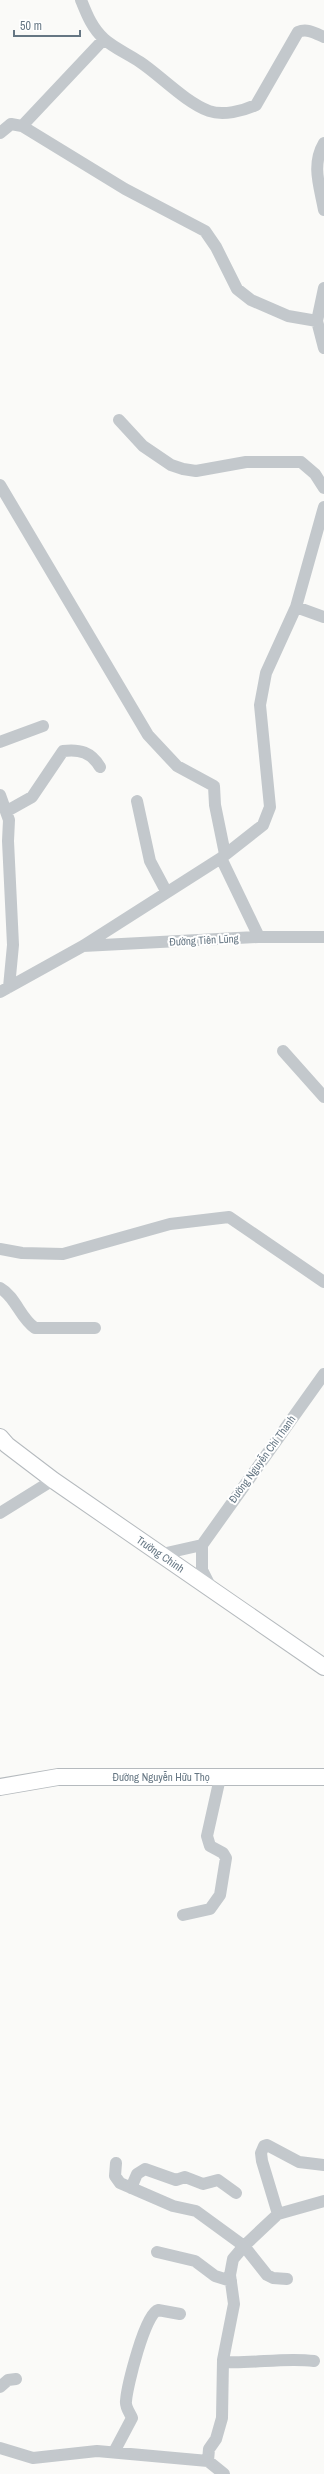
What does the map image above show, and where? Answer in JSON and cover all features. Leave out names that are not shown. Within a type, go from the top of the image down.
[{"type":"main road","name":"Trường Chinh","points":[[0,1437],[7,1446],[53,1480],[324,1667]]},
{"type":"main road","name":"Đường Nguyễn Hữu Thọ","points":[[0,1787],[58,1777],[324,1777]]},
{"type":"street","points":[[81,0],[91,24],[104,39],[140,62],[194,103],[209,111],[220,113],[256,104],[298,32],[303,30],[310,31],[324,37]]},
{"type":"street","points":[[22,126],[104,39]]},
{"type":"street","points":[[0,134],[11,124],[22,126],[125,189],[205,231],[216,247],[237,289],[251,300],[288,316],[317,321]]},
{"type":"street","points":[[324,143],[318,154],[316,163],[324,210]]},
{"type":"street","points":[[324,288],[317,321],[324,348]]},
{"type":"street","points":[[119,420],[143,446],[183,470],[196,470],[246,462],[301,462],[315,474],[324,488]]},
{"type":"street","points":[[0,485],[148,735],[176,766],[214,786],[215,806],[223,856],[259,937]]},
{"type":"street","points":[[4,989],[83,946],[166,891],[223,856],[263,825],[268,817],[270,807],[260,705],[266,673],[296,607],[324,507]]},
{"type":"street","points":[[296,607],[324,617]]},
{"type":"street","points":[[0,742],[44,726]]},
{"type":"street","points":[[7,810],[32,797],[63,751],[84,752],[94,758],[100,767]]},
{"type":"street","points":[[0,795],[7,810],[13,945],[4,989]]},
{"type":"street","points":[[137,801],[150,861],[166,891]]},
{"type":"street","name":"Đường Tiên Lũng","points":[[83,946],[259,937],[324,937]]},
{"type":"street","points":[[283,1052],[324,1097]]},
{"type":"street","points":[[0,1249],[22,1253],[63,1254],[170,1224],[229,1217],[324,1282]]},
{"type":"street","points":[[0,1288],[9,1296],[30,1325],[35,1328],[95,1328]]},
{"type":"street","name":"Đường Nguyễn Chí Thanh","points":[[202,1545],[324,1374]]},
{"type":"street","points":[[0,1512],[53,1480]]},
{"type":"street","points":[[162,1554],[202,1545],[202,1570],[213,1591]]},
{"type":"street","points":[[183,1915],[210,1910],[220,1895],[226,1858],[223,1853],[210,1846],[207,1836],[220,1778]]},
{"type":"street","points":[[278,2214],[262,2162],[261,2153],[264,2146],[267,2145],[299,2162],[324,2165]]},
{"type":"street","points":[[116,2163],[116,2180],[174,2206],[196,2211],[244,2246],[267,2275],[273,2278],[288,2280]]},
{"type":"street","points":[[131,2188],[136,2176],[145,2169],[176,2180],[185,2177],[202,2184],[218,2180],[236,2193]]},
{"type":"street","points":[[208,2461],[209,2449],[216,2439],[222,2418],[223,2362],[234,2304],[231,2282],[231,2265],[244,2246],[278,2214],[324,2201]]},
{"type":"street","points":[[156,2252],[195,2261],[214,2276],[231,2282]]},
{"type":"street","points":[[114,2452],[132,2418],[126,2402],[136,2356],[151,2315],[158,2310],[180,2314]]},
{"type":"street","points":[[223,2362],[266,2362],[287,2359],[314,2361]]},
{"type":"street","points":[[0,2386],[8,2380],[16,2379]]},
{"type":"street","points":[[0,2448],[33,2458],[97,2451],[208,2461],[224,2474]]}]
